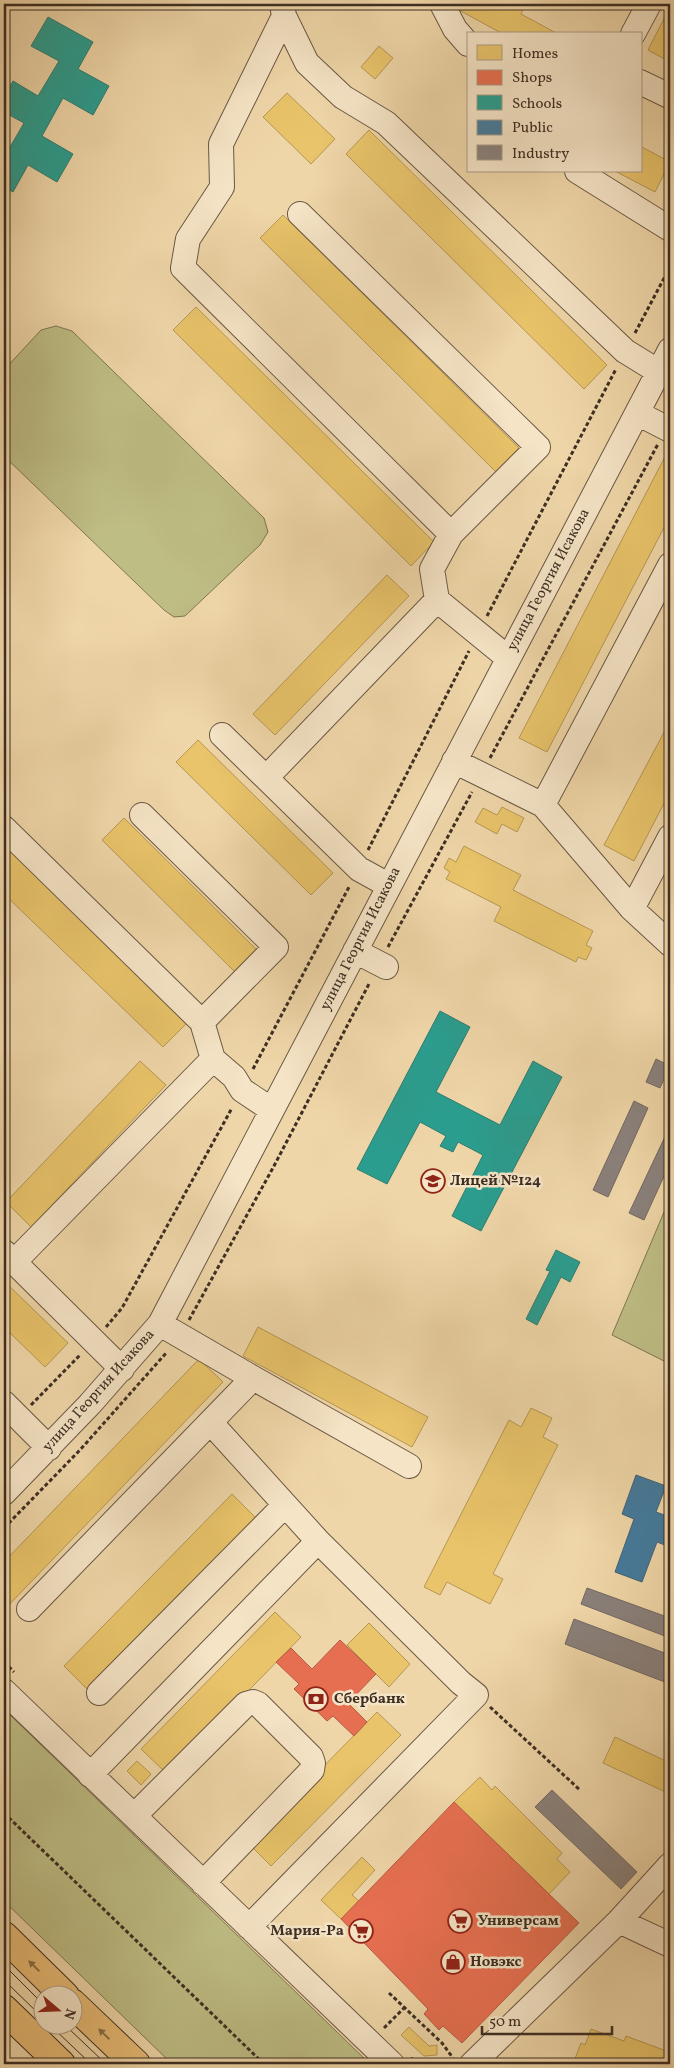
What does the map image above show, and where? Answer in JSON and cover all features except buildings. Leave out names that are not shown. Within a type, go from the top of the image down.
[{"type":"main road","points":[[4,1936],[55,1986]]},
{"type":"main road","points":[[4,2009],[61,2064]]},
{"type":"main road","points":[[82,2013],[136,2064]]},
{"type":"street","points":[[442,4],[455,29],[467,43]]},
{"type":"street","points":[[634,32],[649,4]]},
{"type":"street","points":[[282,7],[307,62],[343,97],[386,124],[625,351],[659,372]]},
{"type":"street","points":[[282,7],[221,144],[222,187],[188,239],[183,268],[451,534]]},
{"type":"street","points":[[642,83],[669,96]]},
{"type":"street","points":[[579,172],[670,229]]},
{"type":"street","points":[[300,214],[538,446],[451,534],[432,569],[437,600],[508,658]]},
{"type":"street","name":"улица Георгия Исакова","points":[[4,1493],[49,1448],[122,1369],[160,1324],[388,885],[670,350]]},
{"type":"street","points":[[637,413],[670,430]]},
{"type":"street","points":[[543,805],[670,565]]},
{"type":"street","points":[[266,778],[437,600]]},
{"type":"street","points":[[222,735],[359,869],[388,885]]},
{"type":"street","points":[[454,761],[543,805],[632,909],[670,944]]},
{"type":"street","points":[[142,815],[276,947],[202,1022]]},
{"type":"street","points":[[4,828],[202,1022],[213,1059],[234,1077],[242,1090],[272,1110]]},
{"type":"street","points":[[632,909],[670,837]]},
{"type":"street","points":[[355,951],[386,967]]},
{"type":"street","points":[[122,1369],[9,1257],[213,1059]]},
{"type":"street","points":[[160,1324],[409,1466]]},
{"type":"street","points":[[29,1609],[253,1378]]},
{"type":"street","points":[[4,1404],[49,1448]]},
{"type":"street","points":[[211,1423],[284,1506],[318,1541],[461,1683],[476,1695],[249,1927]]},
{"type":"street","points":[[99,1693],[284,1506]]},
{"type":"street","points":[[90,1775],[318,1541]]},
{"type":"street","points":[[4,1691],[392,2064]]},
{"type":"street","points":[[134,1816],[246,1704],[253,1702],[258,1704],[311,1757],[313,1763],[312,1770],[203,1883]]},
{"type":"street","points":[[472,2064],[619,1921],[670,1866]]},
{"type":"street","points":[[619,1921],[670,1945]]},
{"type":"path","points":[[476,1695],[580,1790]]},
{"type":"path","points":[[4,1813],[264,2064]]},
{"type":"path","points":[[389,1993],[442,2043],[458,2064]]},
{"type":"path","points":[[382,2030],[404,2008]]},
{"type":"shaded area","points":[[56,326],[72,331],[264,518],[268,532],[260,545],[185,616],[174,617],[164,610],[4,456],[4,370],[41,330]]},
{"type":"shaded area","points":[[670,1198],[670,1364],[612,1335]]},
{"type":"shaded area","points":[[4,1709],[370,2064],[172,2064],[4,1901]]},
{"type":"tram line","points":[[4,1965],[32,1993]]},
{"type":"tram line","points":[[4,1980],[32,2007]]},
{"type":"tram line","points":[[62,2036],[91,2064]]},
{"type":"tram line","points":[[77,2036],[106,2064]]},
{"type":"place","name":"Лицей №124","points":[[433,1181]]},
{"type":"place","name":"Сбербанк","points":[[316,1699]]},
{"type":"place","name":"Универсам","points":[[460,1921]]},
{"type":"place","name":"Мария-Ра","points":[[361,1931]]},
{"type":"place","name":"Новэкс","points":[[453,1962]]}]
